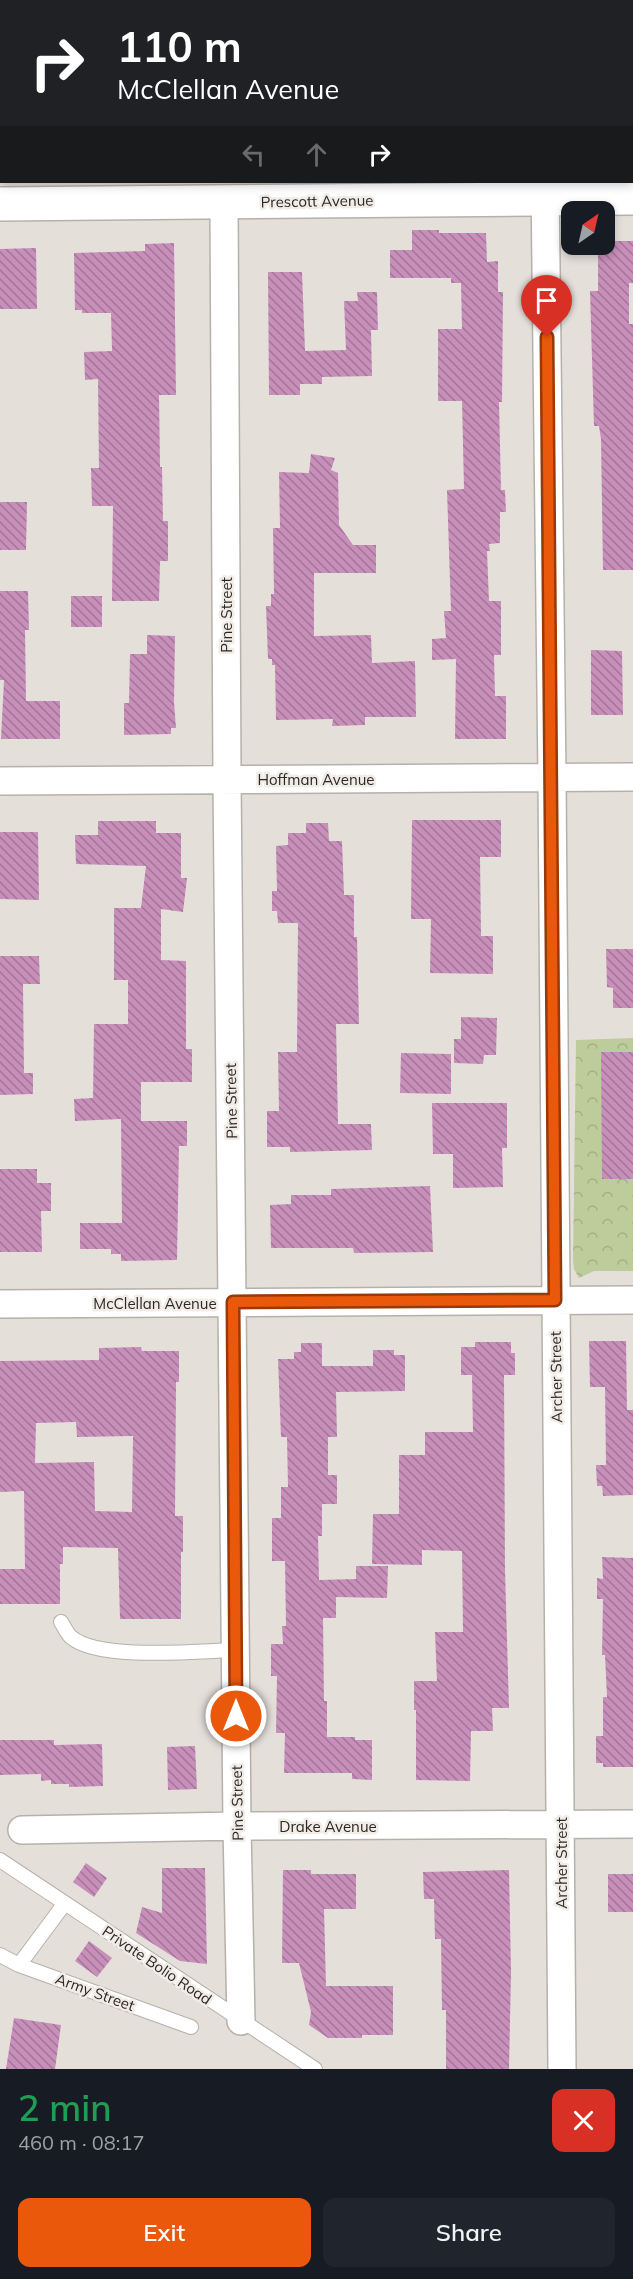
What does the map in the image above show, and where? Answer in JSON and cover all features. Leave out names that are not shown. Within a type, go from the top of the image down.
[{"type":"street","name":"Prescott Avenue","points":[[0,204],[224,192],[545,190],[633,198]]},
{"type":"street","name":"Archer Street","points":[[545,190],[562,2069]]},
{"type":"street","name":"Pine Street","points":[[224,192],[227,779],[237,1826],[241,2020]]},
{"type":"street","name":"Hoffman Avenue","points":[[0,781],[633,777]]},
{"type":"street","name":"McClellan Avenue","points":[[0,1304],[633,1300]]},
{"type":"street","name":"Drake Avenue","points":[[22,1830],[237,1826],[633,1824]]},
{"type":"lane","points":[[61,1622],[71,1637],[92,1647],[123,1652],[236,1650]]},
{"type":"lane","name":"Private Bolio Road","points":[[0,1860],[315,2069]]},
{"type":"lane","points":[[20,1965],[64,1903]]},
{"type":"lane","name":"Army Street","points":[[0,1955],[20,1965],[191,2027]]},
{"type":"green space","points":[[633,1038],[633,1271],[594,1271],[579,1278],[573,1261],[576,1040]]},
{"type":"building","points":[[412,230],[439,230],[439,233],[486,233],[487,262],[498,261],[498,292],[503,292],[502,402],[499,402],[501,490],[505,490],[506,512],[500,512],[500,543],[489,544],[490,551],[487,551],[489,601],[501,601],[501,655],[494,655],[495,696],[506,696],[506,739],[455,739],[456,659],[432,660],[432,639],[446,638],[444,611],[451,611],[447,490],[464,489],[462,401],[438,401],[438,329],[462,329],[461,283],[451,283],[451,278],[390,278],[390,250],[412,250]]},
{"type":"building","points":[[615,241],[633,241],[633,283],[629,283],[629,324],[633,324],[633,570],[603,570],[601,439],[599,426],[594,426],[590,291],[598,291],[598,255],[615,255]]},
{"type":"building","points":[[174,243],[176,395],[159,395],[160,467],[162,467],[163,521],[168,521],[168,561],[160,561],[159,601],[112,601],[113,506],[92,506],[91,468],[99,468],[98,379],[85,380],[84,352],[112,351],[111,313],[82,313],[82,310],[75,310],[74,253],[145,251],[145,244]]},
{"type":"building","points":[[36,248],[37,309],[0,309],[0,249]]},
{"type":"building","points":[[268,272],[302,272],[305,351],[346,350],[344,301],[358,301],[357,292],[377,292],[378,330],[371,330],[372,376],[322,377],[322,384],[300,384],[300,395],[269,395]]},
{"type":"building","points":[[311,454],[335,458],[331,470],[338,473],[339,525],[353,545],[376,545],[376,573],[314,573],[314,636],[371,635],[372,663],[415,661],[416,717],[365,717],[365,725],[332,726],[333,719],[276,720],[275,665],[272,665],[272,659],[268,659],[266,606],[271,606],[271,594],[274,594],[273,528],[280,528],[279,472],[309,473]]},
{"type":"building","points":[[0,502],[27,502],[26,550],[0,550]]},
{"type":"building","points":[[0,591],[28,591],[29,630],[25,630],[26,701],[60,701],[60,739],[1,739],[4,680],[0,680]]},
{"type":"building","points":[[71,596],[102,596],[102,627],[71,627]]},
{"type":"building","points":[[147,635],[175,636],[176,728],[171,728],[171,734],[124,735],[124,703],[129,703],[130,654],[147,654]]},
{"type":"building","points":[[591,650],[622,651],[623,715],[591,715]]},
{"type":"building","points":[[412,820],[501,820],[501,857],[480,857],[481,936],[493,936],[493,974],[430,973],[431,919],[411,919]]},
{"type":"building","points":[[98,821],[156,821],[156,833],[181,833],[181,878],[187,878],[183,912],[161,909],[161,960],[186,961],[186,1049],[192,1049],[192,1082],[141,1082],[141,1121],[187,1121],[187,1146],[179,1146],[177,1260],[121,1261],[121,1254],[111,1254],[111,1249],[80,1249],[80,1223],[122,1223],[121,1119],[75,1121],[74,1099],[93,1098],[94,1024],[128,1024],[128,980],[114,980],[114,908],[141,908],[146,866],[76,864],[75,835],[98,835]]},
{"type":"building","points":[[306,823],[328,823],[329,841],[342,841],[344,895],[354,895],[359,1024],[336,1024],[338,1124],[371,1124],[372,1150],[290,1152],[290,1147],[267,1147],[267,1111],[279,1111],[278,1052],[297,1052],[298,923],[278,923],[277,911],[272,911],[272,891],[277,891],[276,846],[288,845],[288,833],[306,833]]},
{"type":"building","points":[[0,832],[38,832],[39,900],[0,899]]},
{"type":"building","points":[[606,949],[633,949],[633,1008],[613,1008],[613,988],[607,987]]},
{"type":"building","points":[[0,956],[39,956],[40,984],[23,984],[24,1073],[33,1073],[33,1094],[0,1095]]},
{"type":"building","points":[[461,1017],[497,1018],[496,1055],[484,1055],[483,1064],[454,1063],[454,1039],[461,1039]]},
{"type":"building","points":[[601,1052],[633,1052],[633,1179],[602,1179]]},
{"type":"building","points":[[401,1053],[451,1054],[451,1094],[400,1093]]},
{"type":"building","points":[[432,1103],[507,1103],[507,1148],[502,1148],[503,1187],[453,1188],[453,1154],[433,1154]]},
{"type":"building","points":[[0,1169],[37,1169],[37,1183],[51,1183],[51,1211],[41,1211],[42,1252],[0,1252]]},
{"type":"building","points":[[430,1186],[433,1252],[354,1253],[353,1248],[271,1248],[270,1205],[291,1204],[291,1195],[331,1195],[331,1189]]},
{"type":"building","points":[[589,1341],[626,1341],[627,1410],[633,1410],[633,1495],[603,1496],[602,1486],[597,1486],[596,1465],[606,1465],[605,1387],[590,1387]]},
{"type":"building","points":[[475,1342],[511,1342],[511,1353],[515,1353],[515,1375],[504,1375],[505,1570],[509,1708],[492,1708],[493,1731],[471,1731],[470,1781],[416,1780],[414,1681],[437,1681],[435,1632],[463,1632],[462,1551],[422,1550],[422,1565],[372,1564],[373,1514],[399,1514],[399,1455],[425,1455],[425,1432],[473,1432],[472,1375],[461,1375],[461,1347],[475,1347]]},
{"type":"building","points":[[301,1343],[322,1343],[322,1366],[373,1366],[373,1350],[394,1350],[394,1355],[405,1355],[405,1391],[336,1392],[337,1437],[328,1437],[328,1475],[337,1475],[337,1504],[322,1504],[322,1536],[318,1536],[319,1580],[356,1579],[356,1566],[388,1566],[387,1598],[336,1597],[336,1618],[323,1618],[327,1737],[355,1737],[355,1740],[372,1740],[372,1780],[352,1779],[352,1773],[284,1773],[285,1733],[276,1733],[277,1676],[271,1676],[271,1644],[283,1644],[282,1626],[286,1626],[285,1561],[272,1561],[272,1518],[281,1518],[281,1487],[288,1487],[287,1437],[281,1437],[278,1359],[294,1359],[294,1352],[301,1352]]},
{"type":"building","points":[[141,1347],[142,1351],[179,1351],[179,1382],[176,1382],[175,1516],[183,1516],[181,1619],[120,1619],[118,1548],[63,1547],[63,1564],[60,1564],[60,1604],[0,1604],[0,1569],[25,1569],[24,1491],[0,1492],[0,1361],[99,1360],[99,1348]],"holes":[[[76,1422],[77,1437],[133,1436],[132,1512],[95,1511],[94,1462],[35,1463],[36,1423]]]},
{"type":"building","points":[[602,1557],[633,1558],[633,1767],[603,1767],[603,1763],[596,1763],[596,1736],[603,1736],[603,1697],[607,1697],[605,1655],[602,1655],[603,1599],[597,1599],[597,1578],[603,1579]]},
{"type":"building","points":[[0,1740],[54,1740],[54,1745],[102,1744],[103,1786],[69,1787],[69,1784],[51,1784],[51,1780],[41,1781],[41,1774],[0,1775]]},
{"type":"building","points":[[195,1746],[197,1789],[168,1790],[167,1747]]},
{"type":"building","points":[[86,1863],[107,1878],[94,1897],[73,1882]]},
{"type":"building","points":[[162,1868],[205,1868],[207,1964],[180,1961],[136,1933],[142,1907],[162,1913]]},
{"type":"building","points":[[283,1870],[311,1870],[311,1874],[356,1874],[356,1909],[324,1909],[326,1986],[393,1986],[393,2035],[328,2038],[309,2025],[311,2012],[299,1963],[282,1963]]},
{"type":"building","points":[[509,1870],[511,1972],[509,2069],[446,2069],[446,2010],[442,2010],[441,1939],[435,1939],[434,1899],[424,1899],[423,1872]]},
{"type":"building","points":[[608,1874],[633,1874],[633,1912],[608,1912]]},
{"type":"building","points":[[89,1941],[112,1958],[97,1977],[75,1961]]},
{"type":"building","points":[[14,2018],[61,2025],[55,2069],[6,2069]]},
{"type":"route","points":[[236,1716],[233,1302],[555,1300],[547,337]]}]
